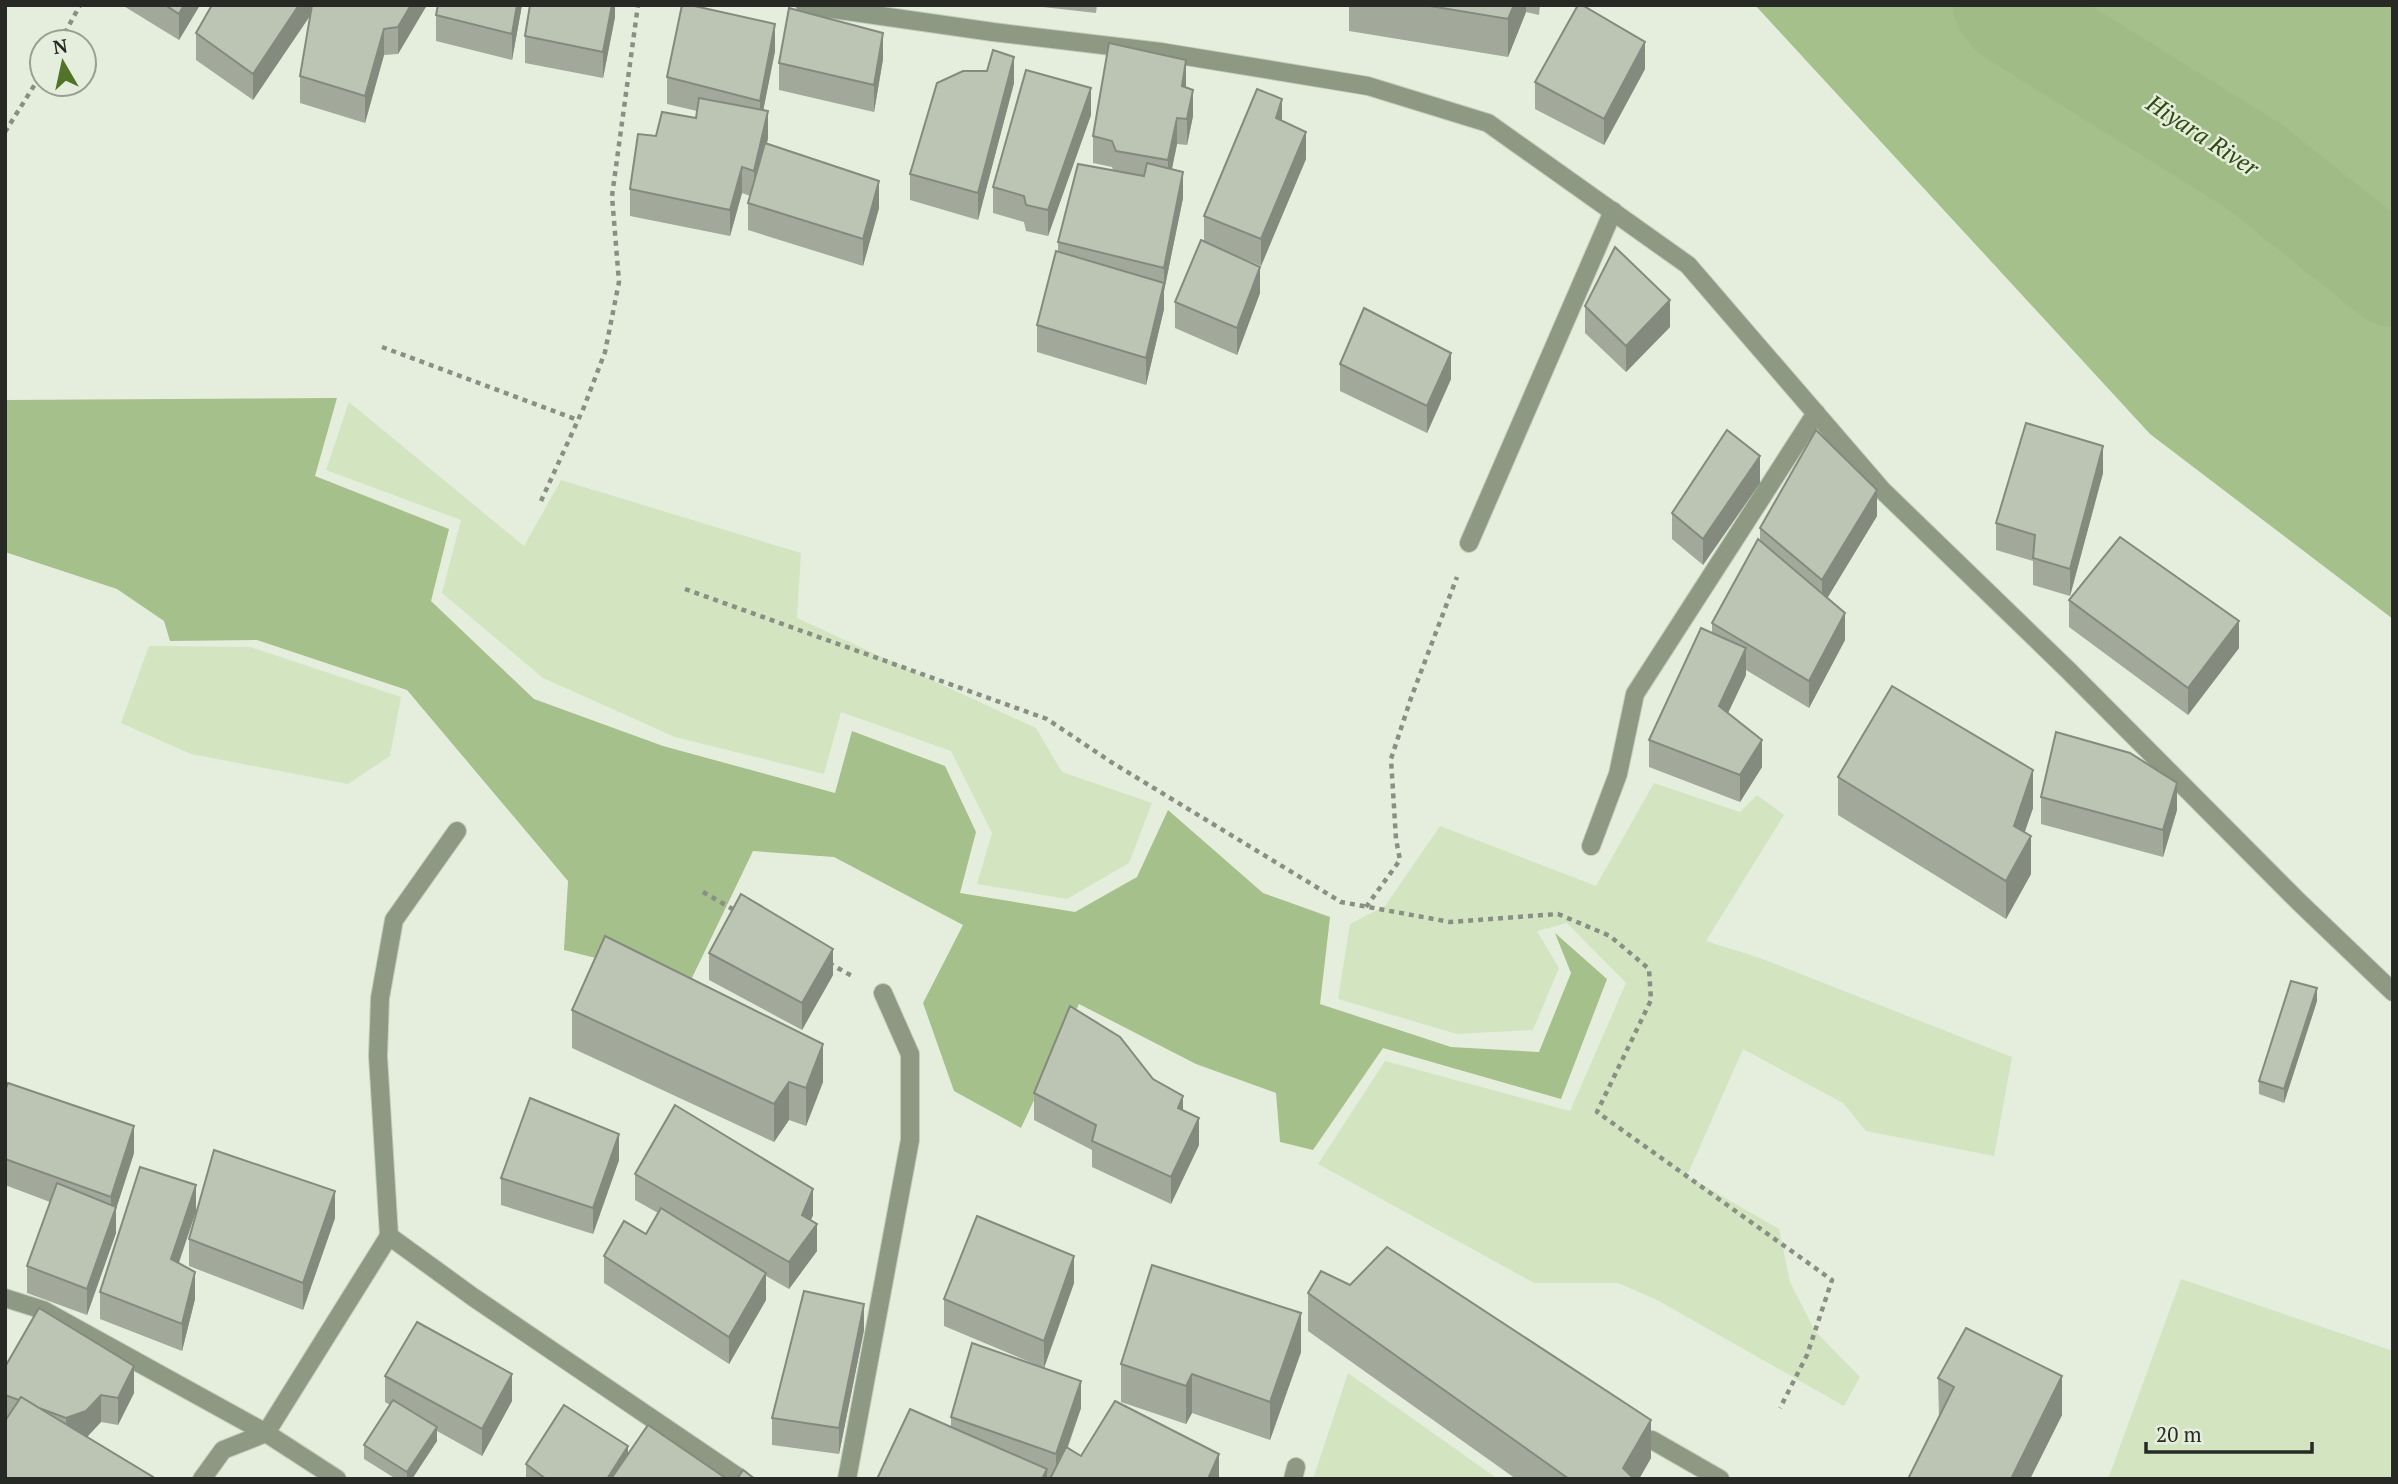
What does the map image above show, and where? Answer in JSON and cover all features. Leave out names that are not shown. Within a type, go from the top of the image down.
[{"type":"street","points":[[805,5],[993,32],[1161,51],[1368,86],[1488,123],[1688,264],[1882,490],[2393,992]]},
{"type":"street","points":[[1469,543],[1613,211]]},
{"type":"street","points":[[1591,846],[1618,775],[1635,694],[1816,413]]},
{"type":"street","points":[[202,1479],[223,1450],[266,1433],[389,1236],[378,1056],[380,998],[394,920],[457,831]]},
{"type":"street","points":[[847,1479],[910,1140],[910,1054],[883,993]]},
{"type":"street","points":[[389,1236],[473,1297],[741,1479]]},
{"type":"street","points":[[5,1297],[43,1310],[266,1433],[337,1479]]},
{"type":"street","points":[[1652,1440],[1720,1479]]},
{"type":"path","points":[[68,28],[80,5]]},
{"type":"path","points":[[541,501],[605,352],[619,282],[612,196],[638,5]]},
{"type":"path","points":[[5,132],[28,95]]},
{"type":"path","points":[[383,347],[578,420]]},
{"type":"path","points":[[1366,907],[1400,860],[1396,839],[1391,759],[1469,543]]},
{"type":"path","points":[[685,589],[1047,719],[1111,762],[1340,902],[1450,922],[1558,914],[1610,936],[1649,969],[1651,1000],[1597,1112],[1832,1280],[1807,1355],[1780,1408]]},
{"type":"path","points":[[703,892],[739,912]]},
{"type":"path","points":[[823,960],[883,993]]},
{"type":"green space","points":[[1755,5],[2393,5],[2393,619],[2150,434]]},
{"type":"green space","points":[[337,398],[315,476],[449,529],[431,601],[534,699],[663,746],[835,793],[852,731],[945,766],[976,832],[960,893],[1075,912],[1137,877],[1168,810],[1263,893],[1330,917],[1320,1004],[1451,1047],[1539,1052],[1571,973],[1555,933],[1607,979],[1561,1099],[1383,1048],[1313,1150],[1280,1142],[1276,1093],[1196,1064],[1079,1004],[1021,1128],[954,1091],[923,1003],[963,925],[834,857],[753,851],[690,982],[564,950],[568,881],[407,690],[257,640],[170,641],[164,621],[117,589],[5,552],[5,400]]},
{"type":"green space","points":[[349,402],[524,546],[561,480],[801,553],[797,618],[1036,728],[1062,772],[1152,803],[1129,863],[1067,899],[977,884],[992,833],[951,751],[841,712],[824,774],[675,737],[543,678],[442,593],[461,520],[326,470]]},
{"type":"green space","points":[[149,646],[250,647],[401,697],[390,756],[348,784],[191,754],[121,723]]},
{"type":"green space","points":[[1654,783],[1740,812],[1757,795],[1784,815],[1706,941],[1760,958],[2012,1057],[1994,1156],[1866,1131],[1843,1103],[1743,1049],[1687,1176],[1779,1229],[1790,1282],[1815,1331],[1860,1377],[1844,1406],[1657,1300],[1618,1283],[1534,1283],[1318,1164],[1385,1061],[1570,1111],[1626,983],[1567,923],[1537,931],[1559,968],[1533,1030],[1457,1034],[1338,999],[1350,924],[1385,906],[1440,826],[1596,886]]},
{"type":"green space","points":[[2181,1279],[2393,1351],[2393,1479],[2108,1479]]},
{"type":"green space","points":[[1348,1373],[1498,1479],[1313,1479]]},
{"type":"building","points":[[165,5],[184,5],[179,14]]},
{"type":"building","points":[[212,5],[299,5],[253,74],[196,33]]},
{"type":"building","points":[[312,5],[411,5],[398,27],[384,29],[365,96],[300,76]]},
{"type":"building","points":[[438,5],[517,5],[512,34],[436,15]]},
{"type":"building","points":[[530,5],[612,5],[603,52],[525,36]]},
{"type":"building","points":[[682,5],[775,24],[760,101],[667,77]]},
{"type":"building","points":[[1424,5],[1514,5],[1508,19]]},
{"type":"building","points":[[1578,5],[1645,42],[1604,119],[1535,82]]},
{"type":"building","points":[[789,8],[883,33],[874,85],[779,63]]},
{"type":"building","points":[[1109,43],[1186,60],[1182,86],[1193,90],[1187,119],[1177,118],[1168,160],[1116,151],[1112,141],[1093,136]]},
{"type":"building","points":[[993,50],[1014,57],[978,193],[910,174],[937,83],[963,71],[987,71]]},
{"type":"building","points":[[1026,70],[1091,88],[1048,210],[1026,205],[1024,196],[993,187]]},
{"type":"building","points":[[1257,89],[1282,99],[1276,118],[1306,132],[1261,239],[1204,216]]},
{"type":"building","points":[[699,98],[768,111],[754,171],[742,167],[730,210],[630,189],[638,134],[656,136],[662,112],[696,118]]},
{"type":"building","points":[[765,143],[879,181],[863,239],[748,203]]},
{"type":"building","points":[[1147,163],[1183,172],[1164,268],[1058,242],[1078,164],[1144,176]]},
{"type":"building","points":[[1201,240],[1260,267],[1237,328],[1175,302]]},
{"type":"building","points":[[1615,247],[1670,300],[1626,346],[1585,306]]},
{"type":"building","points":[[1056,251],[1164,283],[1146,358],[1037,325]]},
{"type":"building","points":[[1364,308],[1451,353],[1427,406],[1340,364]]},
{"type":"building","points":[[2026,423],[2103,446],[2070,569],[2033,558],[2035,535],[1996,523]]},
{"type":"building","points":[[1727,430],[1760,456],[1703,539],[1672,513]]},
{"type":"building","points":[[1816,430],[1877,490],[1822,580],[1760,528]]},
{"type":"building","points":[[2120,537],[2239,621],[2188,688],[2069,600]]},
{"type":"building","points":[[1758,539],[1845,613],[1809,681],[1712,623]]},
{"type":"building","points":[[1701,628],[1746,648],[1719,706],[1762,740],[1740,775],[1649,740]]},
{"type":"building","points":[[1892,686],[2033,770],[2014,826],[2031,836],[2006,881],[1838,777]]},
{"type":"building","points":[[2056,732],[2130,753],[2177,783],[2163,830],[2041,797]]},
{"type":"building","points":[[741,894],[833,949],[802,1003],[709,953]]},
{"type":"building","points":[[605,936],[823,1044],[806,1088],[789,1082],[774,1104],[572,1010]]},
{"type":"building","points":[[2291,981],[2317,988],[2284,1089],[2259,1081]]},
{"type":"building","points":[[1070,1006],[1120,1037],[1153,1079],[1183,1096],[1178,1108],[1199,1118],[1171,1177],[1092,1141],[1096,1125],[1034,1093]]},
{"type":"building","points":[[8,1083],[134,1126],[111,1197],[5,1159],[5,1091]]},
{"type":"building","points":[[530,1098],[619,1134],[593,1208],[501,1178]]},
{"type":"building","points":[[675,1105],[813,1189],[802,1215],[817,1224],[789,1262],[635,1174]]},
{"type":"building","points":[[214,1150],[335,1191],[303,1283],[189,1239]]},
{"type":"building","points":[[140,1167],[196,1185],[171,1259],[195,1272],[182,1324],[100,1292]]},
{"type":"building","points":[[57,1183],[116,1207],[87,1289],[27,1266]]},
{"type":"building","points":[[661,1208],[766,1273],[729,1337],[604,1256],[624,1221],[646,1234]]},
{"type":"building","points":[[977,1216],[1074,1256],[1044,1341],[944,1299]]},
{"type":"building","points":[[1387,1247],[1651,1420],[1623,1468],[1634,1479],[1569,1479],[1308,1293],[1321,1271],[1350,1285]]},
{"type":"building","points":[[1152,1265],[1301,1313],[1270,1402],[1192,1374],[1186,1386],[1121,1364]]},
{"type":"building","points":[[804,1291],[864,1304],[839,1428],[772,1418]]},
{"type":"building","points":[[39,1308],[134,1366],[118,1398],[101,1395],[86,1411],[66,1418],[39,1408],[21,1397],[19,1400],[5,1395],[5,1367]]},
{"type":"building","points":[[417,1322],[512,1374],[482,1429],[385,1376]]},
{"type":"building","points":[[1966,1328],[2062,1376],[2011,1479],[1908,1479],[1954,1387],[1938,1378]]},
{"type":"building","points":[[972,1343],[1081,1381],[1056,1454],[951,1417]]},
{"type":"building","points":[[21,1397],[153,1477],[152,1479],[5,1479],[5,1421]]},
{"type":"building","points":[[393,1400],[437,1427],[407,1472],[364,1445]]},
{"type":"building","points":[[1115,1401],[1219,1454],[1208,1479],[1050,1479],[1066,1447],[1081,1456]]},
{"type":"building","points":[[564,1405],[628,1446],[607,1479],[546,1479],[526,1464]]},
{"type":"building","points":[[910,1409],[1047,1469],[1042,1479],[877,1479]]},
{"type":"building","points":[[648,1425],[724,1477],[723,1479],[611,1479]]},
{"type":"building","points":[[743,1470],[755,1479],[737,1479]]},
{"type":"waterway","name":"Hiyara River","points":[[2003,5],[2010,14],[2255,167],[2393,277]]}]
